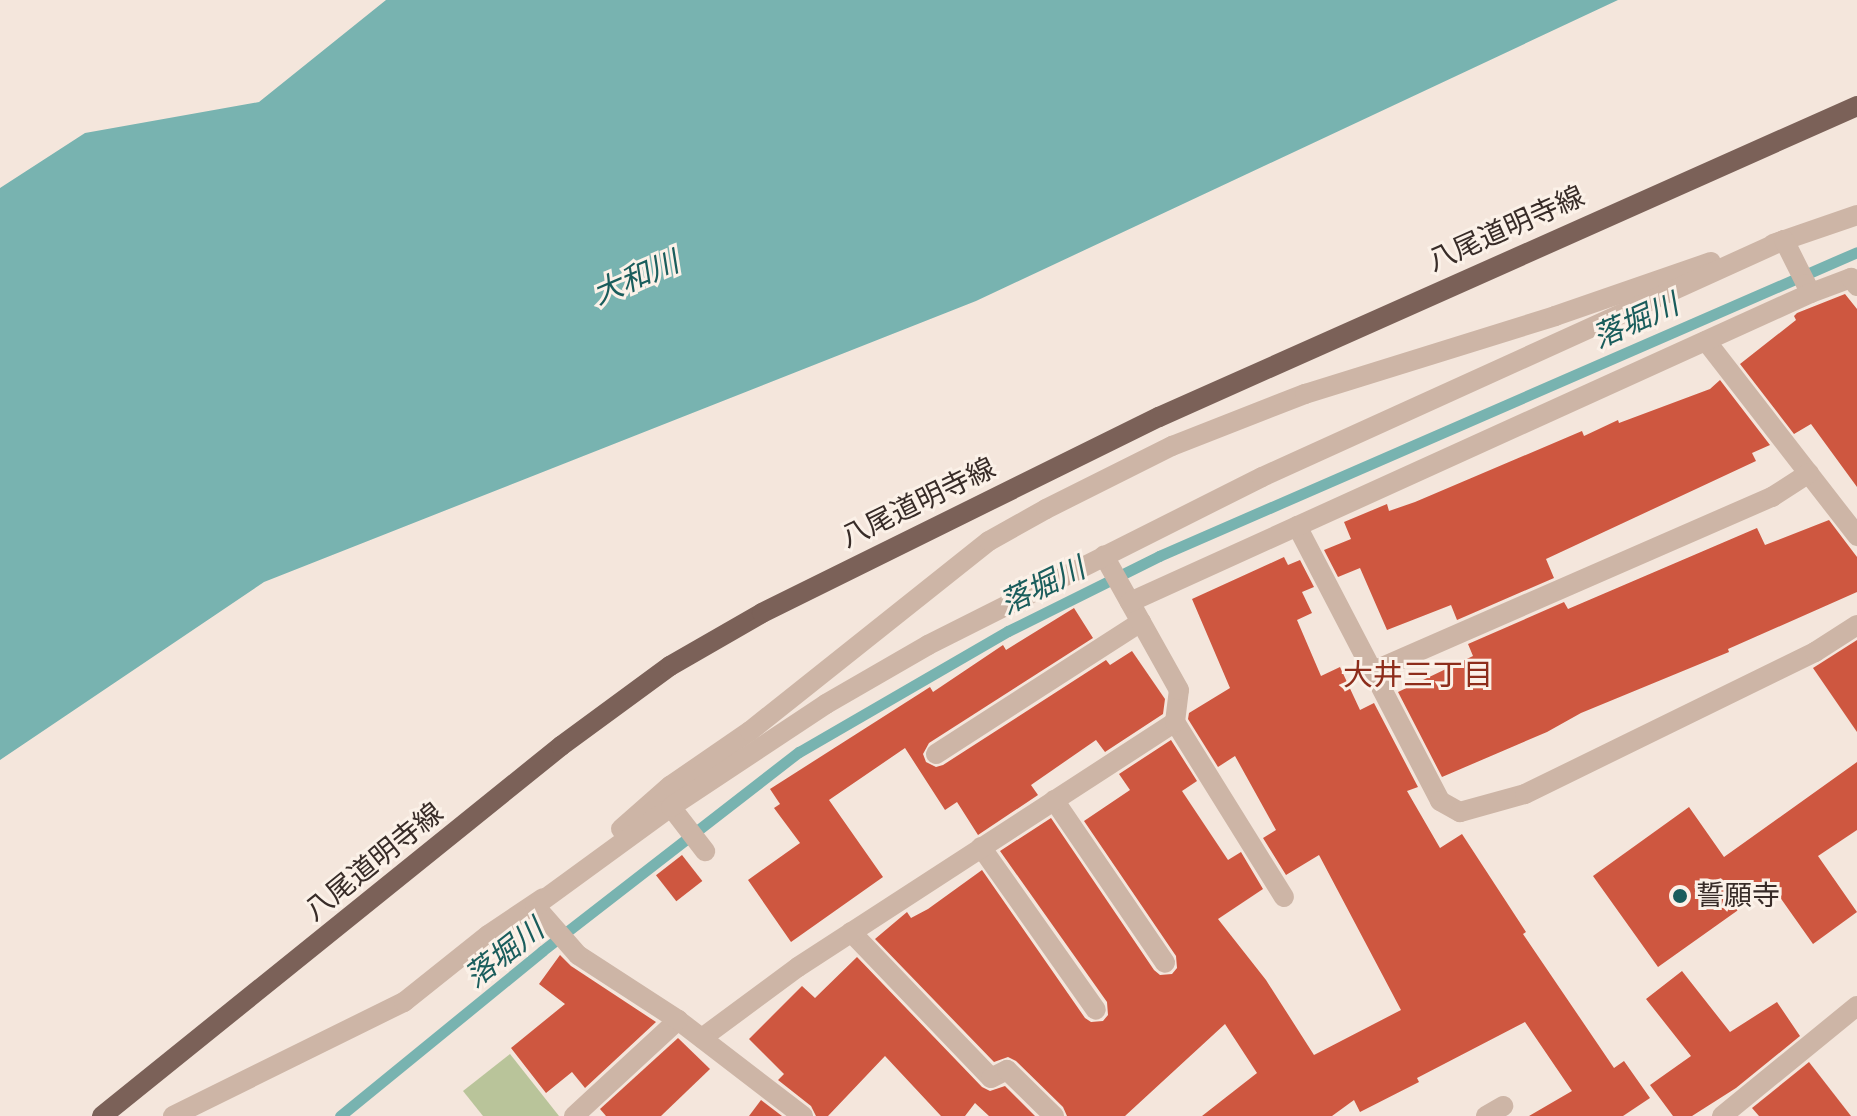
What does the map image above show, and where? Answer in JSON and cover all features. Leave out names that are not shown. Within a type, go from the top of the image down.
[{"type":"main road","name":"八尾道明寺線","points":[[102,1116],[561,746],[670,666],[843,570],[1159,417],[1857,106]]},
{"type":"street","points":[[173,1116],[404,1002],[488,935],[675,813],[864,682],[1107,561],[1262,477],[1857,215]]},
{"type":"street","points":[[1788,248],[1809,289]]},
{"type":"street","points":[[535,906],[670,786],[750,731],[989,541],[1172,446],[1305,394],[1788,248]]},
{"type":"street","points":[[1127,597],[1297,526],[1706,341],[1809,289],[1851,278],[1857,286]]},
{"type":"street","points":[[1706,341],[1857,536]]},
{"type":"street","points":[[1159,417],[1172,446]]},
{"type":"street","points":[[1371,672],[1772,497],[1809,473]]},
{"type":"street","points":[[1297,526],[1440,801],[1460,812],[1525,794],[1815,652],[1857,625]]},
{"type":"street","points":[[1107,561],[1179,690],[1175,722],[1284,897]]},
{"type":"street","points":[[936,754],[1141,622]]},
{"type":"street","points":[[702,1038],[851,932],[1175,722]]},
{"type":"street","points":[[1054,800],[1165,963]]},
{"type":"street","points":[[675,813],[705,851]]},
{"type":"street","points":[[981,847],[1096,1010]]},
{"type":"street","points":[[535,906],[578,955],[678,1020],[803,1116]]},
{"type":"street","points":[[851,932],[991,1078],[1007,1070],[1054,1116]]},
{"type":"street","points":[[1722,1116],[1857,1006]]},
{"type":"street","points":[[574,1116],[678,1020]]},
{"type":"green space","points":[[510,1054],[559,1116],[483,1116],[463,1091]]},
{"type":"water","name":"大和川","points":[[386,0],[1618,0],[976,301],[264,582],[0,760],[0,188],[85,133],[259,102]]},
{"type":"building","points":[[1845,294],[1857,309],[1857,487],[1811,424],[1794,434],[1740,364],[1796,320],[1794,316],[1797,313]]},
{"type":"building","points":[[1720,380],[1770,445],[1752,453],[1756,461],[1546,559],[1554,578],[1457,620],[1451,605],[1387,630],[1360,568],[1338,577],[1324,550],[1351,539],[1344,522],[1387,504],[1389,511],[1415,502],[1582,431],[1584,436],[1618,420],[1619,423],[1710,389]]},
{"type":"building","points":[[1829,520],[1857,557],[1857,592],[1728,649],[1729,652],[1581,713],[1547,732],[1442,777],[1398,692],[1473,656],[1468,644],[1564,602],[1568,609],[1757,528],[1765,545]]},
{"type":"building","points":[[1284,557],[1288,565],[1300,560],[1314,587],[1302,592],[1312,613],[1297,620],[1321,676],[1340,667],[1360,710],[1374,703],[1418,787],[1407,791],[1440,848],[1462,834],[1526,932],[1523,934],[1614,1068],[1624,1061],[1650,1098],[1623,1116],[1529,1116],[1572,1091],[1525,1022],[1417,1078],[1419,1082],[1360,1112],[1354,1100],[1332,1116],[1202,1116],[1257,1073],[1225,1024],[1125,1116],[1067,1116],[1063,1107],[1016,1061],[1008,1057],[994,1062],[875,939],[907,912],[911,918],[928,909],[982,870],[1085,1018],[1091,1022],[1103,1021],[1108,1015],[1107,1002],[1000,851],[1051,818],[1154,970],[1160,975],[1172,974],[1177,968],[1176,956],[1084,821],[1130,790],[1119,774],[1171,740],[1197,781],[1182,791],[1228,860],[1241,852],[1263,889],[1218,919],[1266,980],[1314,1055],[1401,1010],[1319,855],[1286,875],[1263,838],[1276,830],[1235,756],[1218,767],[1188,719],[1189,713],[1230,688],[1192,599]]},
{"type":"building","points":[[1074,608],[1093,638],[929,743],[923,754],[926,762],[936,767],[943,765],[1106,660],[1110,665],[1132,651],[1165,699],[1163,714],[1105,752],[1096,740],[1031,785],[1038,795],[978,835],[957,802],[945,810],[905,748],[829,800],[883,877],[791,942],[748,880],[800,843],[774,808],[780,804],[770,789],[930,687],[933,692],[1003,645],[1006,650]]},
{"type":"building","points":[[1857,640],[1857,732],[1813,668]]},
{"type":"building","points":[[1857,762],[1857,830],[1818,856],[1857,912],[1813,944],[1772,886],[1658,967],[1593,876],[1689,807],[1724,857]]},
{"type":"building","points":[[682,855],[702,881],[676,901],[656,875]]},
{"type":"building","points":[[560,955],[571,966],[656,1022],[585,1088],[572,1072],[546,1093],[511,1048],[565,1004],[539,984]]},
{"type":"building","points":[[857,957],[982,1087],[990,1091],[1005,1086],[1035,1116],[989,1116],[975,1103],[965,1116],[941,1116],[885,1056],[828,1116],[816,1116],[811,1106],[778,1080],[784,1074],[749,1039],[802,986],[815,998]]},
{"type":"building","points":[[1682,971],[1730,1032],[1777,1002],[1800,1036],[1736,1088],[1692,1116],[1673,1116],[1650,1085],[1691,1056],[1646,999]]},
{"type":"building","points":[[678,1038],[710,1069],[661,1116],[606,1116],[600,1109]]},
{"type":"building","points":[[1809,1062],[1851,1116],[1759,1116],[1752,1108]]},
{"type":"building","points":[[761,1100],[782,1116],[749,1116]]},
{"type":"waterway","name":"落堀川","points":[[340,1116],[542,951],[799,752],[1008,631],[1159,556],[1857,252]]},
{"type":"place","name":"誓願寺","points":[[1680,896]]},
{"type":"district","name":"大井三丁目","points":[[1418,676]]}]
